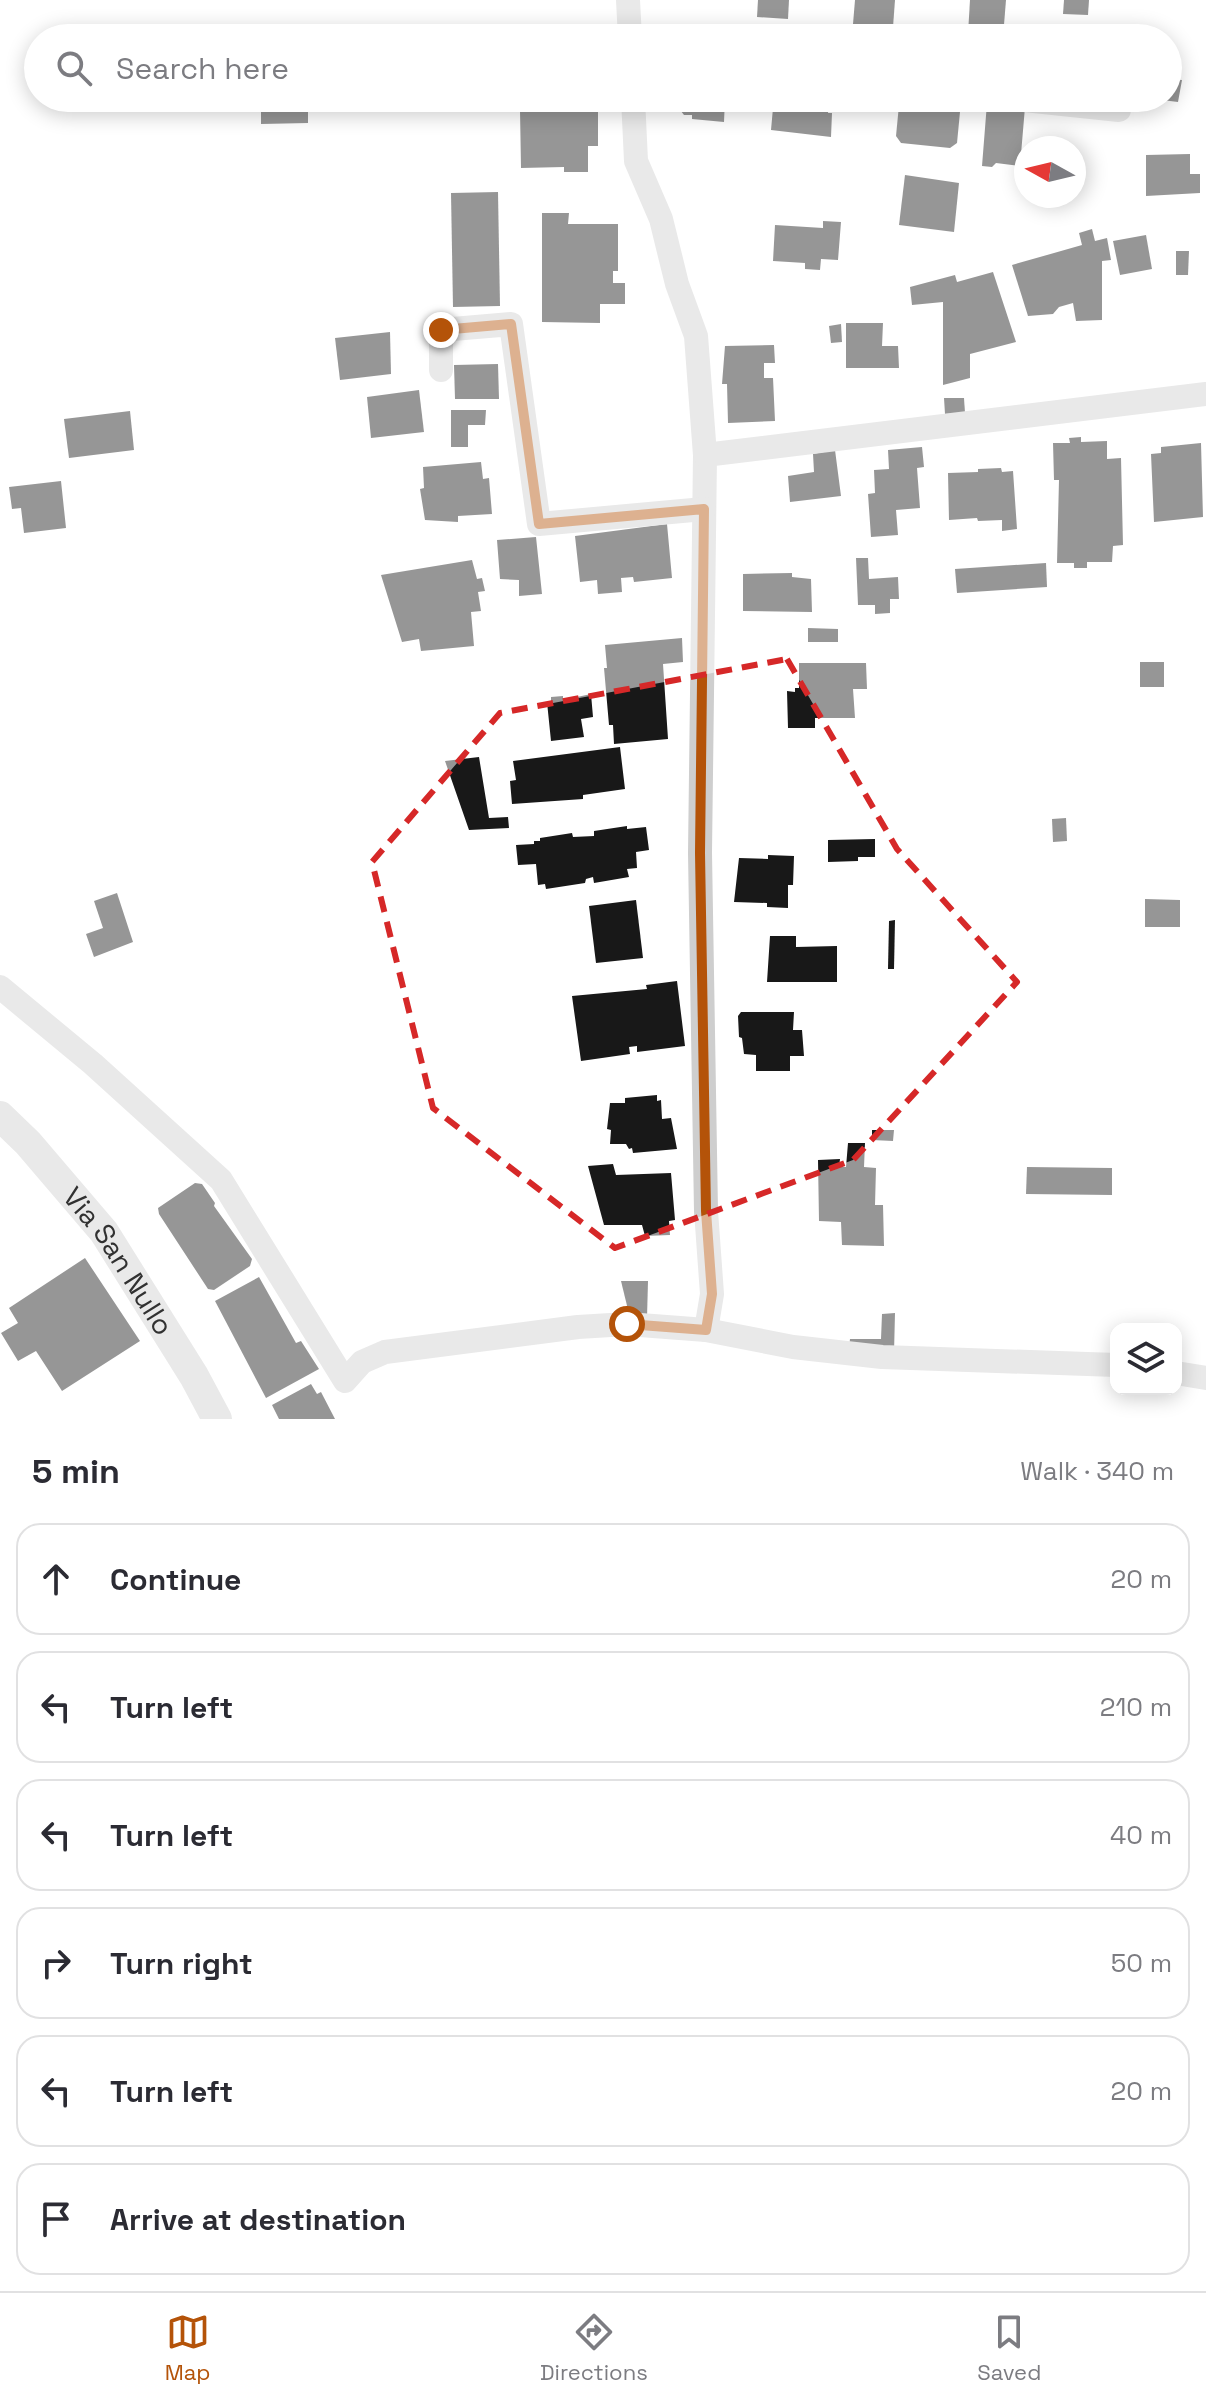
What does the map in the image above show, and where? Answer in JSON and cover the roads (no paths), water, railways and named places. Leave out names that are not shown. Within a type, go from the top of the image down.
[{"type":"street","points":[[628,0],[629,24]]},
{"type":"street","points":[[634,112],[636,161],[661,219],[677,284],[696,336],[705,455],[700,853],[706,1211],[712,1294],[706,1330]]},
{"type":"street","points":[[441,370],[441,330],[511,324],[539,524],[704,509]]},
{"type":"street","points":[[705,455],[1206,394]]},
{"type":"street","points":[[0,987],[93,1064],[221,1180],[345,1381],[362,1362],[385,1352],[578,1327],[627,1324],[706,1330],[793,1347],[882,1357],[1110,1365]]},
{"type":"street","name":"Via San Nullo","points":[[0,1116],[28,1143],[104,1232],[194,1376],[217,1419]]},
{"type":"street","points":[[1182,1374],[1206,1378]]}]
